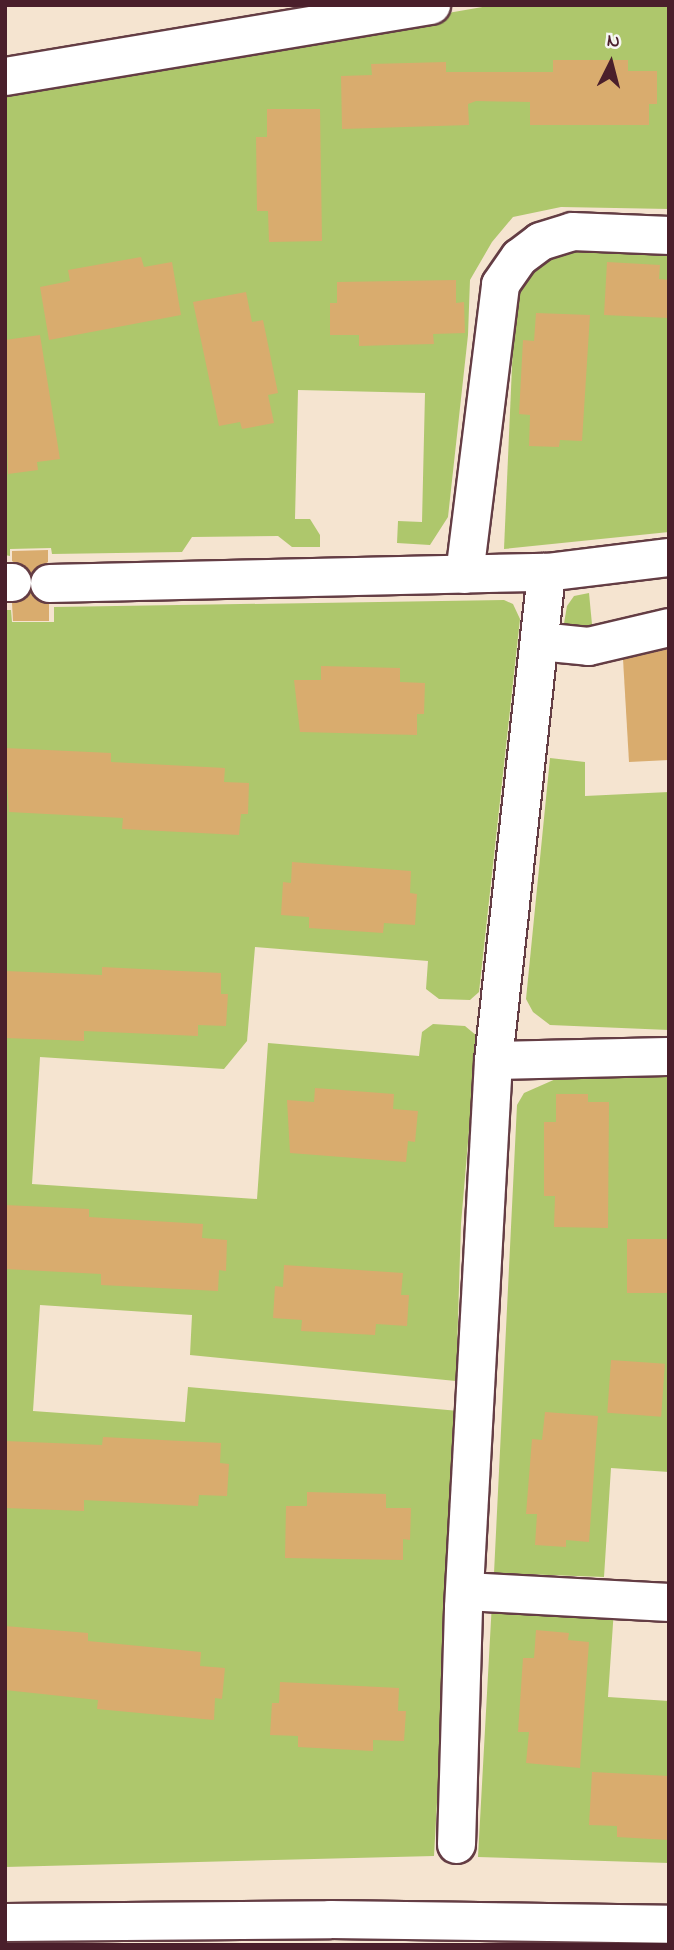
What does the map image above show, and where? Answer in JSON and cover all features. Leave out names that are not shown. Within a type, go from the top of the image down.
[{"type":"street","points":[[5,76],[431,5]]},
{"type":"street","points":[[464,574],[500,284],[519,257],[540,241],[572,231],[669,235]]},
{"type":"street","points":[[49,583],[546,572],[669,557]]},
{"type":"street","points":[[456,1844],[465,1591],[492,1060],[546,572]]},
{"type":"street","points":[[539,641],[588,646],[669,627]]},
{"type":"street","points":[[492,1060],[669,1056]]},
{"type":"street","points":[[465,1591],[669,1602]]},
{"type":"street","points":[[5,1922],[330,1919],[669,1924]]},
{"type":"green space","points":[[494,5],[669,5],[669,209],[561,207],[513,217],[492,242],[470,280],[468,335],[448,517],[430,545],[397,543],[398,521],[422,522],[425,393],[298,390],[295,519],[310,519],[320,535],[320,547],[292,547],[278,536],[192,537],[182,552],[52,554],[51,548],[10,549],[10,556],[5,555],[5,90]]},
{"type":"green space","points":[[568,245],[669,245],[669,532],[504,549],[515,298],[521,271]]},
{"type":"green space","points":[[589,593],[593,635],[562,635],[567,606],[574,596]]},
{"type":"green space","points":[[504,600],[513,604],[520,619],[479,992],[470,1000],[439,999],[426,989],[428,961],[255,947],[247,1041],[224,1069],[40,1057],[32,1184],[257,1199],[268,1043],[419,1056],[422,1032],[433,1024],[465,1026],[477,1036],[461,1224],[456,1381],[190,1355],[192,1315],[40,1305],[33,1411],[185,1422],[188,1387],[459,1411],[434,1856],[5,1867],[5,610],[11,610],[12,622],[54,622],[54,607]]},
{"type":"green space","points":[[550,758],[585,762],[585,796],[669,792],[669,1030],[550,1025],[533,1012],[526,999]]},
{"type":"green space","points":[[669,1074],[669,1472],[611,1468],[604,1577],[494,1573],[517,1105],[524,1093],[558,1078]]},
{"type":"green space","points":[[492,1602],[614,1609],[608,1697],[669,1701],[669,1863],[478,1857]]},
{"type":"building","points":[[553,60],[628,60],[628,71],[657,71],[657,104],[649,104],[649,125],[530,125],[530,102],[476,101],[468,104],[469,125],[342,129],[341,76],[372,75],[371,64],[446,62],[446,72],[553,72]]},
{"type":"building","points":[[267,109],[320,109],[322,241],[269,242],[268,211],[257,211],[256,137],[267,137]]},
{"type":"building","points":[[141,257],[144,267],[172,262],[181,315],[49,340],[40,287],[70,281],[68,270]]},
{"type":"building","points":[[607,262],[660,265],[659,279],[669,280],[669,318],[604,315]]},
{"type":"building","points":[[456,280],[456,303],[464,302],[465,333],[433,334],[434,344],[359,346],[359,335],[330,335],[330,303],[337,303],[337,282]]},
{"type":"building","points":[[246,292],[252,322],[263,320],[278,393],[268,395],[274,423],[242,429],[240,422],[219,426],[193,302]]},
{"type":"building","points":[[536,313],[590,315],[582,441],[560,440],[559,447],[529,446],[530,415],[519,414],[523,340],[534,341]]},
{"type":"building","points":[[40,335],[60,459],[37,462],[38,470],[8,474],[5,340]]},
{"type":"building","points":[[48,550],[48,562],[31,573],[12,561],[12,551]]},
{"type":"building","points":[[30,592],[49,604],[49,621],[13,621],[12,603]]},
{"type":"building","points":[[669,649],[669,760],[629,762],[623,659]]},
{"type":"building","points":[[321,666],[400,668],[400,682],[425,683],[424,714],[417,714],[417,735],[300,732],[294,680],[321,680]]},
{"type":"building","points":[[5,748],[111,753],[111,762],[225,768],[224,782],[249,783],[248,814],[241,814],[239,835],[122,829],[123,818],[9,812]]},
{"type":"building","points":[[292,862],[411,871],[410,893],[417,894],[415,925],[384,923],[383,933],[309,928],[309,917],[281,915],[283,882],[291,883]]},
{"type":"building","points":[[102,967],[221,973],[221,994],[228,994],[226,1026],[198,1025],[198,1036],[84,1031],[84,1041],[5,1038],[5,971],[102,975]]},
{"type":"building","points":[[315,1088],[394,1094],[393,1109],[418,1111],[415,1142],[408,1141],[406,1162],[290,1153],[287,1100],[314,1102]]},
{"type":"building","points":[[556,1094],[588,1094],[588,1102],[609,1102],[608,1228],[554,1227],[555,1196],[544,1196],[544,1122],[556,1122]]},
{"type":"building","points":[[5,1205],[89,1209],[89,1217],[203,1224],[202,1238],[227,1240],[226,1271],[219,1270],[218,1291],[101,1285],[101,1274],[5,1269]]},
{"type":"building","points":[[627,1239],[669,1239],[669,1293],[627,1293]]},
{"type":"building","points":[[284,1265],[403,1273],[401,1295],[409,1295],[407,1326],[376,1324],[375,1335],[301,1331],[302,1320],[273,1318],[275,1286],[283,1287]]},
{"type":"building","points":[[611,1360],[665,1364],[661,1417],[607,1413]]},
{"type":"building","points":[[545,1412],[598,1416],[589,1542],[566,1540],[566,1547],[535,1545],[537,1514],[526,1514],[532,1439],[542,1440]]},
{"type":"building","points":[[103,1437],[221,1443],[220,1463],[229,1464],[227,1496],[199,1495],[198,1506],[84,1500],[84,1511],[5,1508],[5,1441],[102,1445]]},
{"type":"building","points":[[307,1492],[386,1494],[386,1508],[411,1508],[410,1540],[403,1539],[403,1560],[285,1558],[286,1506],[307,1506]]},
{"type":"building","points":[[5,1626],[88,1633],[88,1641],[201,1652],[200,1666],[225,1668],[222,1699],[215,1698],[214,1720],[97,1709],[98,1700],[5,1690]]},
{"type":"building","points":[[536,1630],[569,1633],[568,1640],[589,1642],[580,1768],[526,1763],[529,1732],[518,1732],[523,1658],[534,1658]]},
{"type":"building","points":[[280,1682],[399,1688],[398,1711],[406,1711],[404,1741],[373,1740],[373,1751],[298,1747],[298,1736],[270,1735],[272,1703],[279,1703]]},
{"type":"building","points":[[592,1772],[669,1776],[669,1840],[617,1837],[617,1826],[589,1825]]}]
